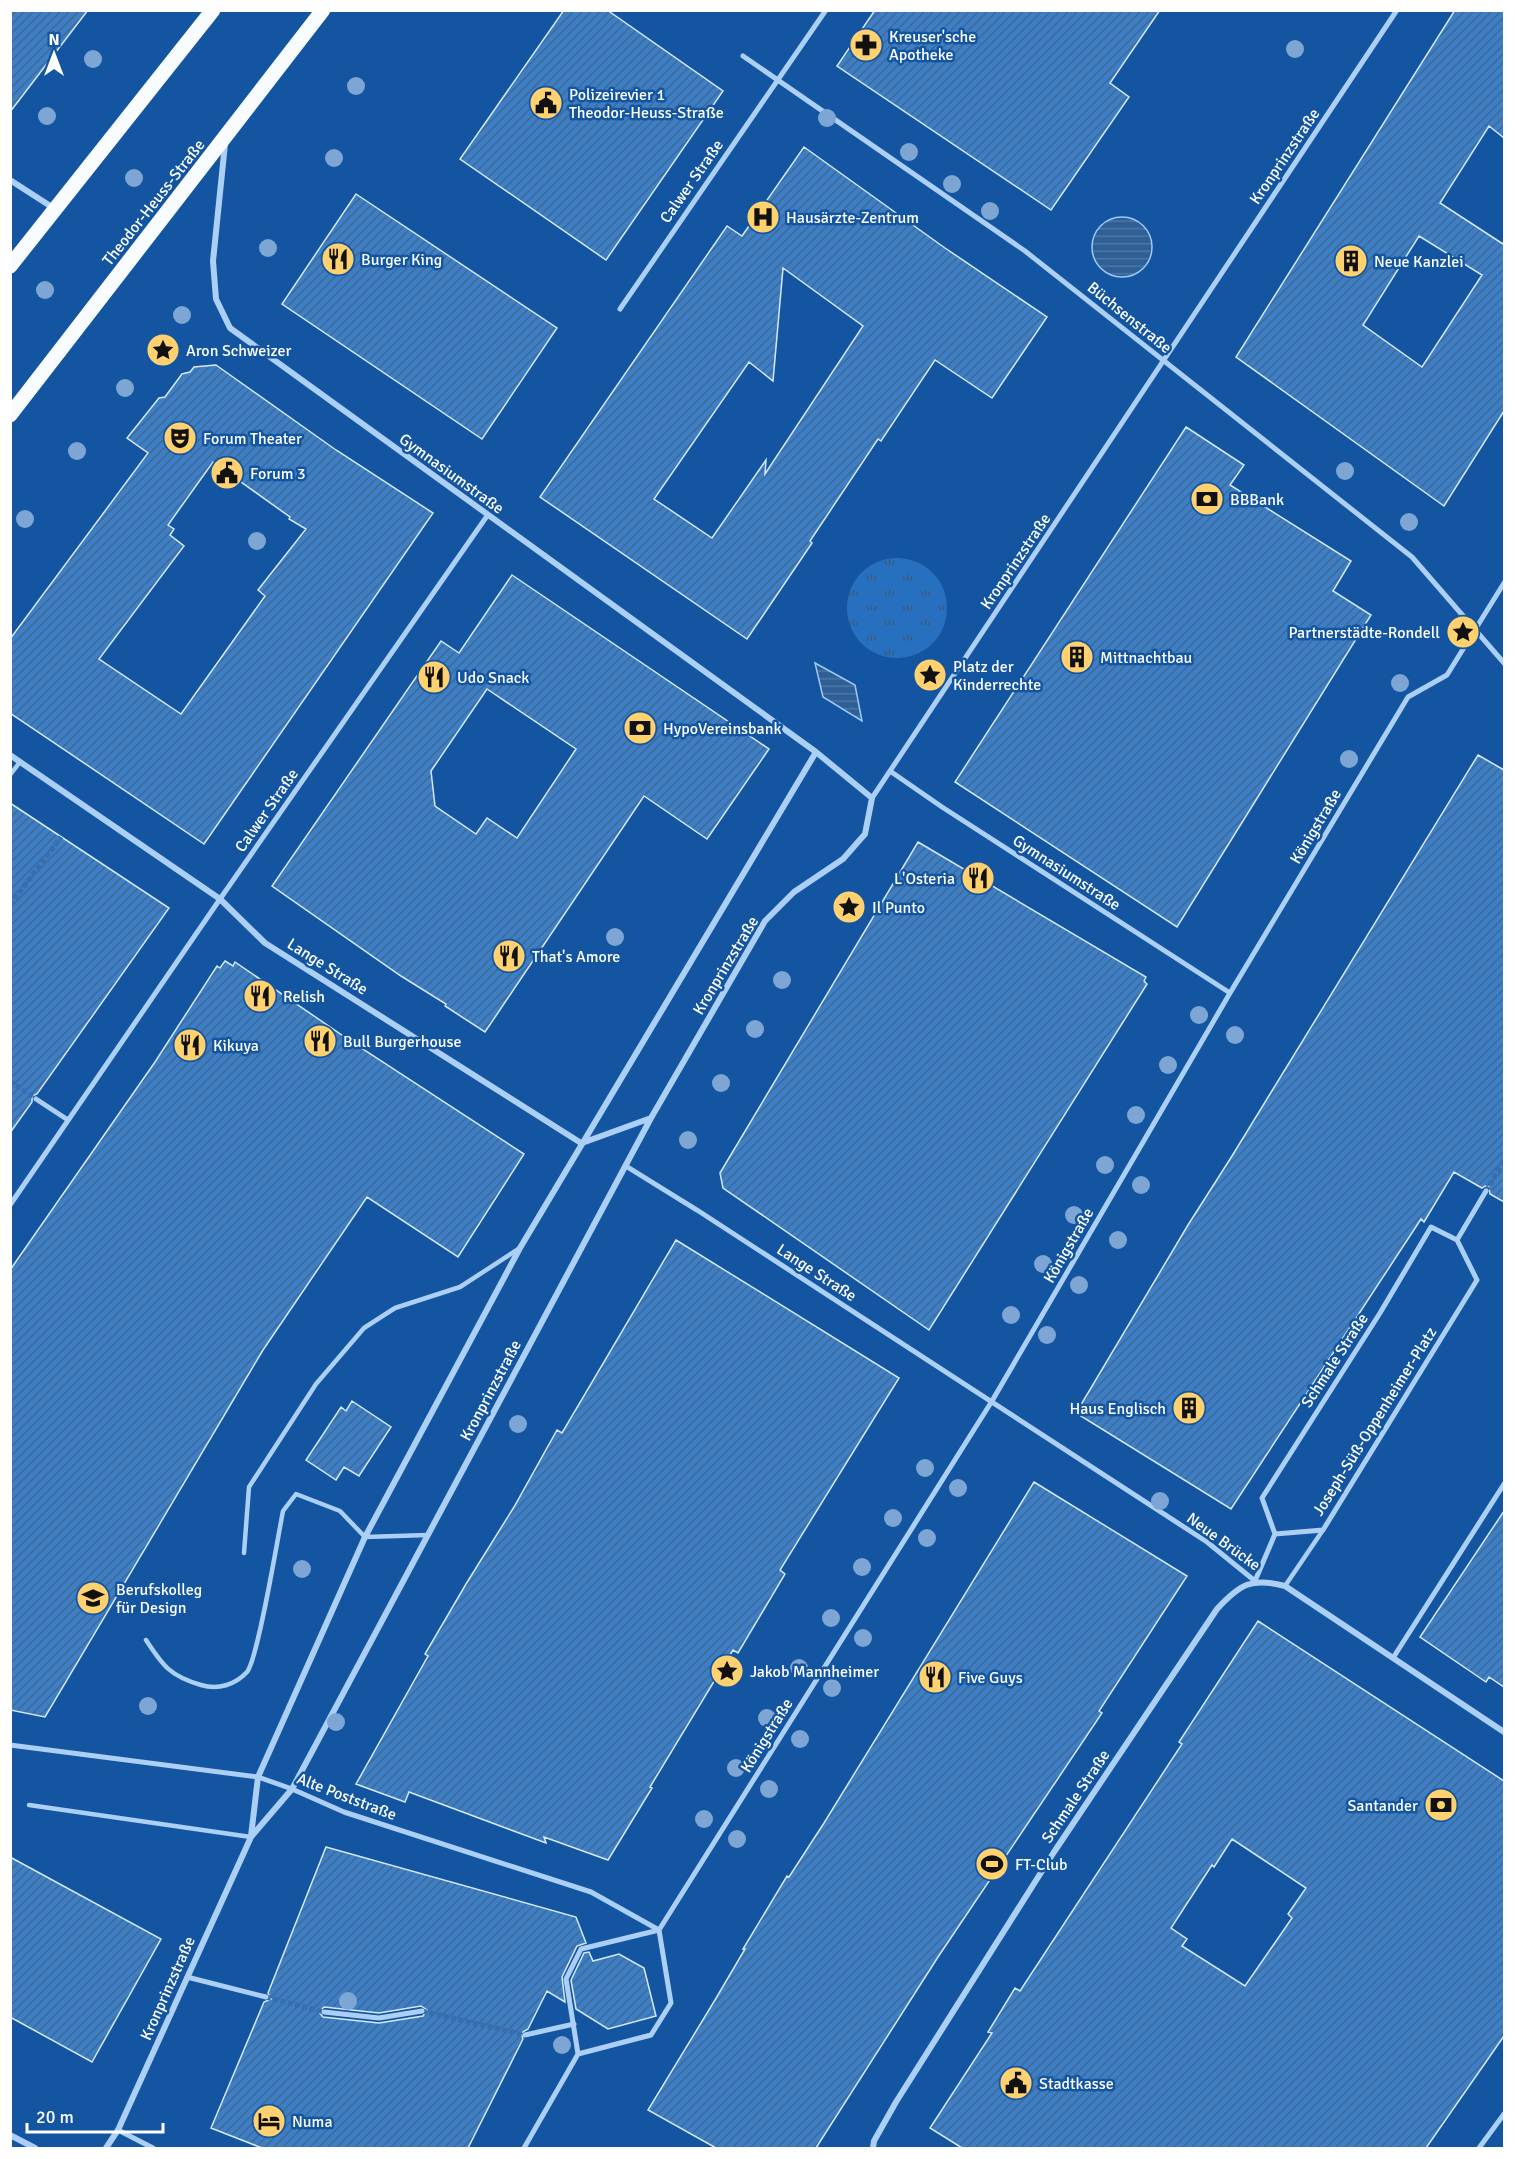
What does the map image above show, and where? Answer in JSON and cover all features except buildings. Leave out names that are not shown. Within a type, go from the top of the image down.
[{"type":"main road","points":[[10,266],[213,10]]},
{"type":"main road","name":"Theodor-Heuss-Straße","points":[[10,415],[323,10]]},
{"type":"street","name":"Calwer Straße","points":[[620,309],[826,10]]},
{"type":"street","name":"Kronprinzstraße","points":[[250,1837],[292,1789],[651,1118],[765,921],[794,892],[843,859],[865,834],[872,798],[1397,10]]},
{"type":"street","name":"Büchsenstraße","points":[[743,56],[1025,251],[1412,557],[1504,663]]},
{"type":"street","name":"Gymnasiumstraße","points":[[225,137],[213,261],[216,299],[230,328],[816,752],[872,798]]},
{"type":"street","points":[[10,180],[56,210]]},
{"type":"street","name":"Calwer Straße","points":[[10,1205],[220,899],[488,516]]},
{"type":"street","name":"Königstraße","points":[[658,1930],[992,1401],[1230,993],[1408,697],[1447,675],[1504,583]]},
{"type":"street","name":"Kronprinzstraße","points":[[106,2148],[118,2130],[250,1837],[258,1778],[365,1537],[520,1248],[816,752]]},
{"type":"street","name":"Lange Straße","points":[[10,755],[220,899],[265,943],[581,1143]]},
{"type":"street","name":"Gymnasiumstraße","points":[[890,771],[1230,993]]},
{"type":"street","points":[[36,1099],[68,1120]]},
{"type":"street","points":[[581,1143],[651,1118]]},
{"type":"street","name":"Lange Straße","points":[[626,1166],[992,1401]]},
{"type":"street","points":[[1457,1240],[1485,1191]]},
{"type":"street","name":"Schmale Straße","points":[[1275,1534],[1262,1498],[1380,1313],[1431,1227],[1457,1240]]},
{"type":"street","name":"Joseph-Süß-Oppenheimer-Platz","points":[[1275,1534],[1323,1530],[1477,1280],[1457,1240]]},
{"type":"street","name":"Neue Brücke","points":[[992,1401],[1207,1542],[1255,1581],[1285,1586],[1504,1732]]},
{"type":"street","points":[[1393,1658],[1504,1484]]},
{"type":"street","points":[[1255,1581],[1275,1534]]},
{"type":"street","name":"Schmale Straße","points":[[873,2148],[874,2141],[896,2102],[1054,1852],[1217,1608],[1229,1596],[1255,1581]]},
{"type":"street","name":"Alte Poststraße","points":[[10,1745],[258,1778],[292,1789],[344,1812],[591,1892],[658,1930]]},
{"type":"street","points":[[524,2148],[578,2054],[566,1979],[581,1949],[658,1930],[671,2003],[651,2035],[578,2054]]},
{"type":"street","points":[[187,1977],[266,1997]]},
{"type":"street","points":[[324,2012],[379,2018],[422,2011]]},
{"type":"street","points":[[525,2036],[573,2024]]},
{"type":"street","points":[[1479,2148],[1504,2114]]},
{"type":"street","points":[[118,2130],[153,2148]]},
{"type":"street","points":[[10,2135],[35,2148]]},
{"type":"lane","points":[[10,775],[20,762]]},
{"type":"lane","points":[[243,1553],[249,1487],[316,1384],[364,1328],[395,1308],[460,1287],[520,1248]]},
{"type":"lane","points":[[146,1640],[163,1666],[184,1680],[211,1688],[233,1684],[249,1670],[283,1511],[296,1494],[340,1511],[365,1537],[428,1535]]},
{"type":"lane","points":[[1285,1586],[1323,1530]]},
{"type":"lane","points":[[29,1805],[250,1837]]},
{"type":"green space","points":[[897,558],[916,562],[932,573],[943,589],[947,608],[943,627],[932,643],[916,654],[897,658],[878,654],[862,643],[851,627],[847,608],[851,589],[862,573],[878,562]]},
{"type":"shaded area","points":[[1122,217],[1143,226],[1152,247],[1143,268],[1122,277],[1101,268],[1092,247],[1101,226]]},
{"type":"shaded area","points":[[815,663],[855,685],[862,721],[823,697]]},
{"type":"tunnel","points":[[10,905],[61,837]]},
{"type":"tunnel","points":[[10,1081],[36,1099]]},
{"type":"tunnel","points":[[1486,1191],[1504,1160]]},
{"type":"tunnel","points":[[266,1997],[324,2012]]},
{"type":"tunnel","points":[[422,2011],[525,2035]]},
{"type":"place","name":"Kreuser'sche Apotheke","points":[[866,45]]},
{"type":"place","name":"Polizeirevier 1 Theodor-Heuss-Straße","points":[[546,103]]},
{"type":"place","name":"Hausärzte-Zentrum","points":[[763,217]]},
{"type":"place","name":"Burger King","points":[[338,259]]},
{"type":"place","name":"Neue Kanzlei","points":[[1351,261]]},
{"type":"place","name":"Aron Schweizer","points":[[163,350]]},
{"type":"place","name":"Forum Theater","points":[[180,438]]},
{"type":"place","name":"Forum 3","points":[[227,473]]},
{"type":"place","name":"BBBank","points":[[1207,499]]},
{"type":"place","name":"Partnerstädte-Rondell","points":[[1463,632]]},
{"type":"place","name":"Mittnachtbau","points":[[1077,657]]},
{"type":"place","name":"Platz der Kinderrechte","points":[[930,675]]},
{"type":"place","name":"Udo Snack","points":[[434,677]]},
{"type":"place","name":"HypoVereinsbank","points":[[640,728]]},
{"type":"place","name":"L'Osteria","points":[[978,878]]},
{"type":"place","name":"Il Punto","points":[[849,907]]},
{"type":"place","name":"That's Amore","points":[[509,956]]},
{"type":"place","name":"Relish","points":[[260,996]]},
{"type":"place","name":"Bull Burgerhouse","points":[[320,1041]]},
{"type":"place","name":"Kikuya","points":[[190,1045]]},
{"type":"place","name":"Haus Englisch","points":[[1189,1408]]},
{"type":"place","name":"Berufskolleg für Design","points":[[93,1598]]},
{"type":"place","name":"Jakob Mannheimer","points":[[727,1671]]},
{"type":"place","name":"Five Guys","points":[[935,1677]]},
{"type":"place","name":"Santander","points":[[1441,1805]]},
{"type":"place","name":"FT-Club","points":[[992,1864]]},
{"type":"place","name":"Stadtkasse","points":[[1016,2083]]},
{"type":"place","name":"Numa","points":[[269,2121]]}]
